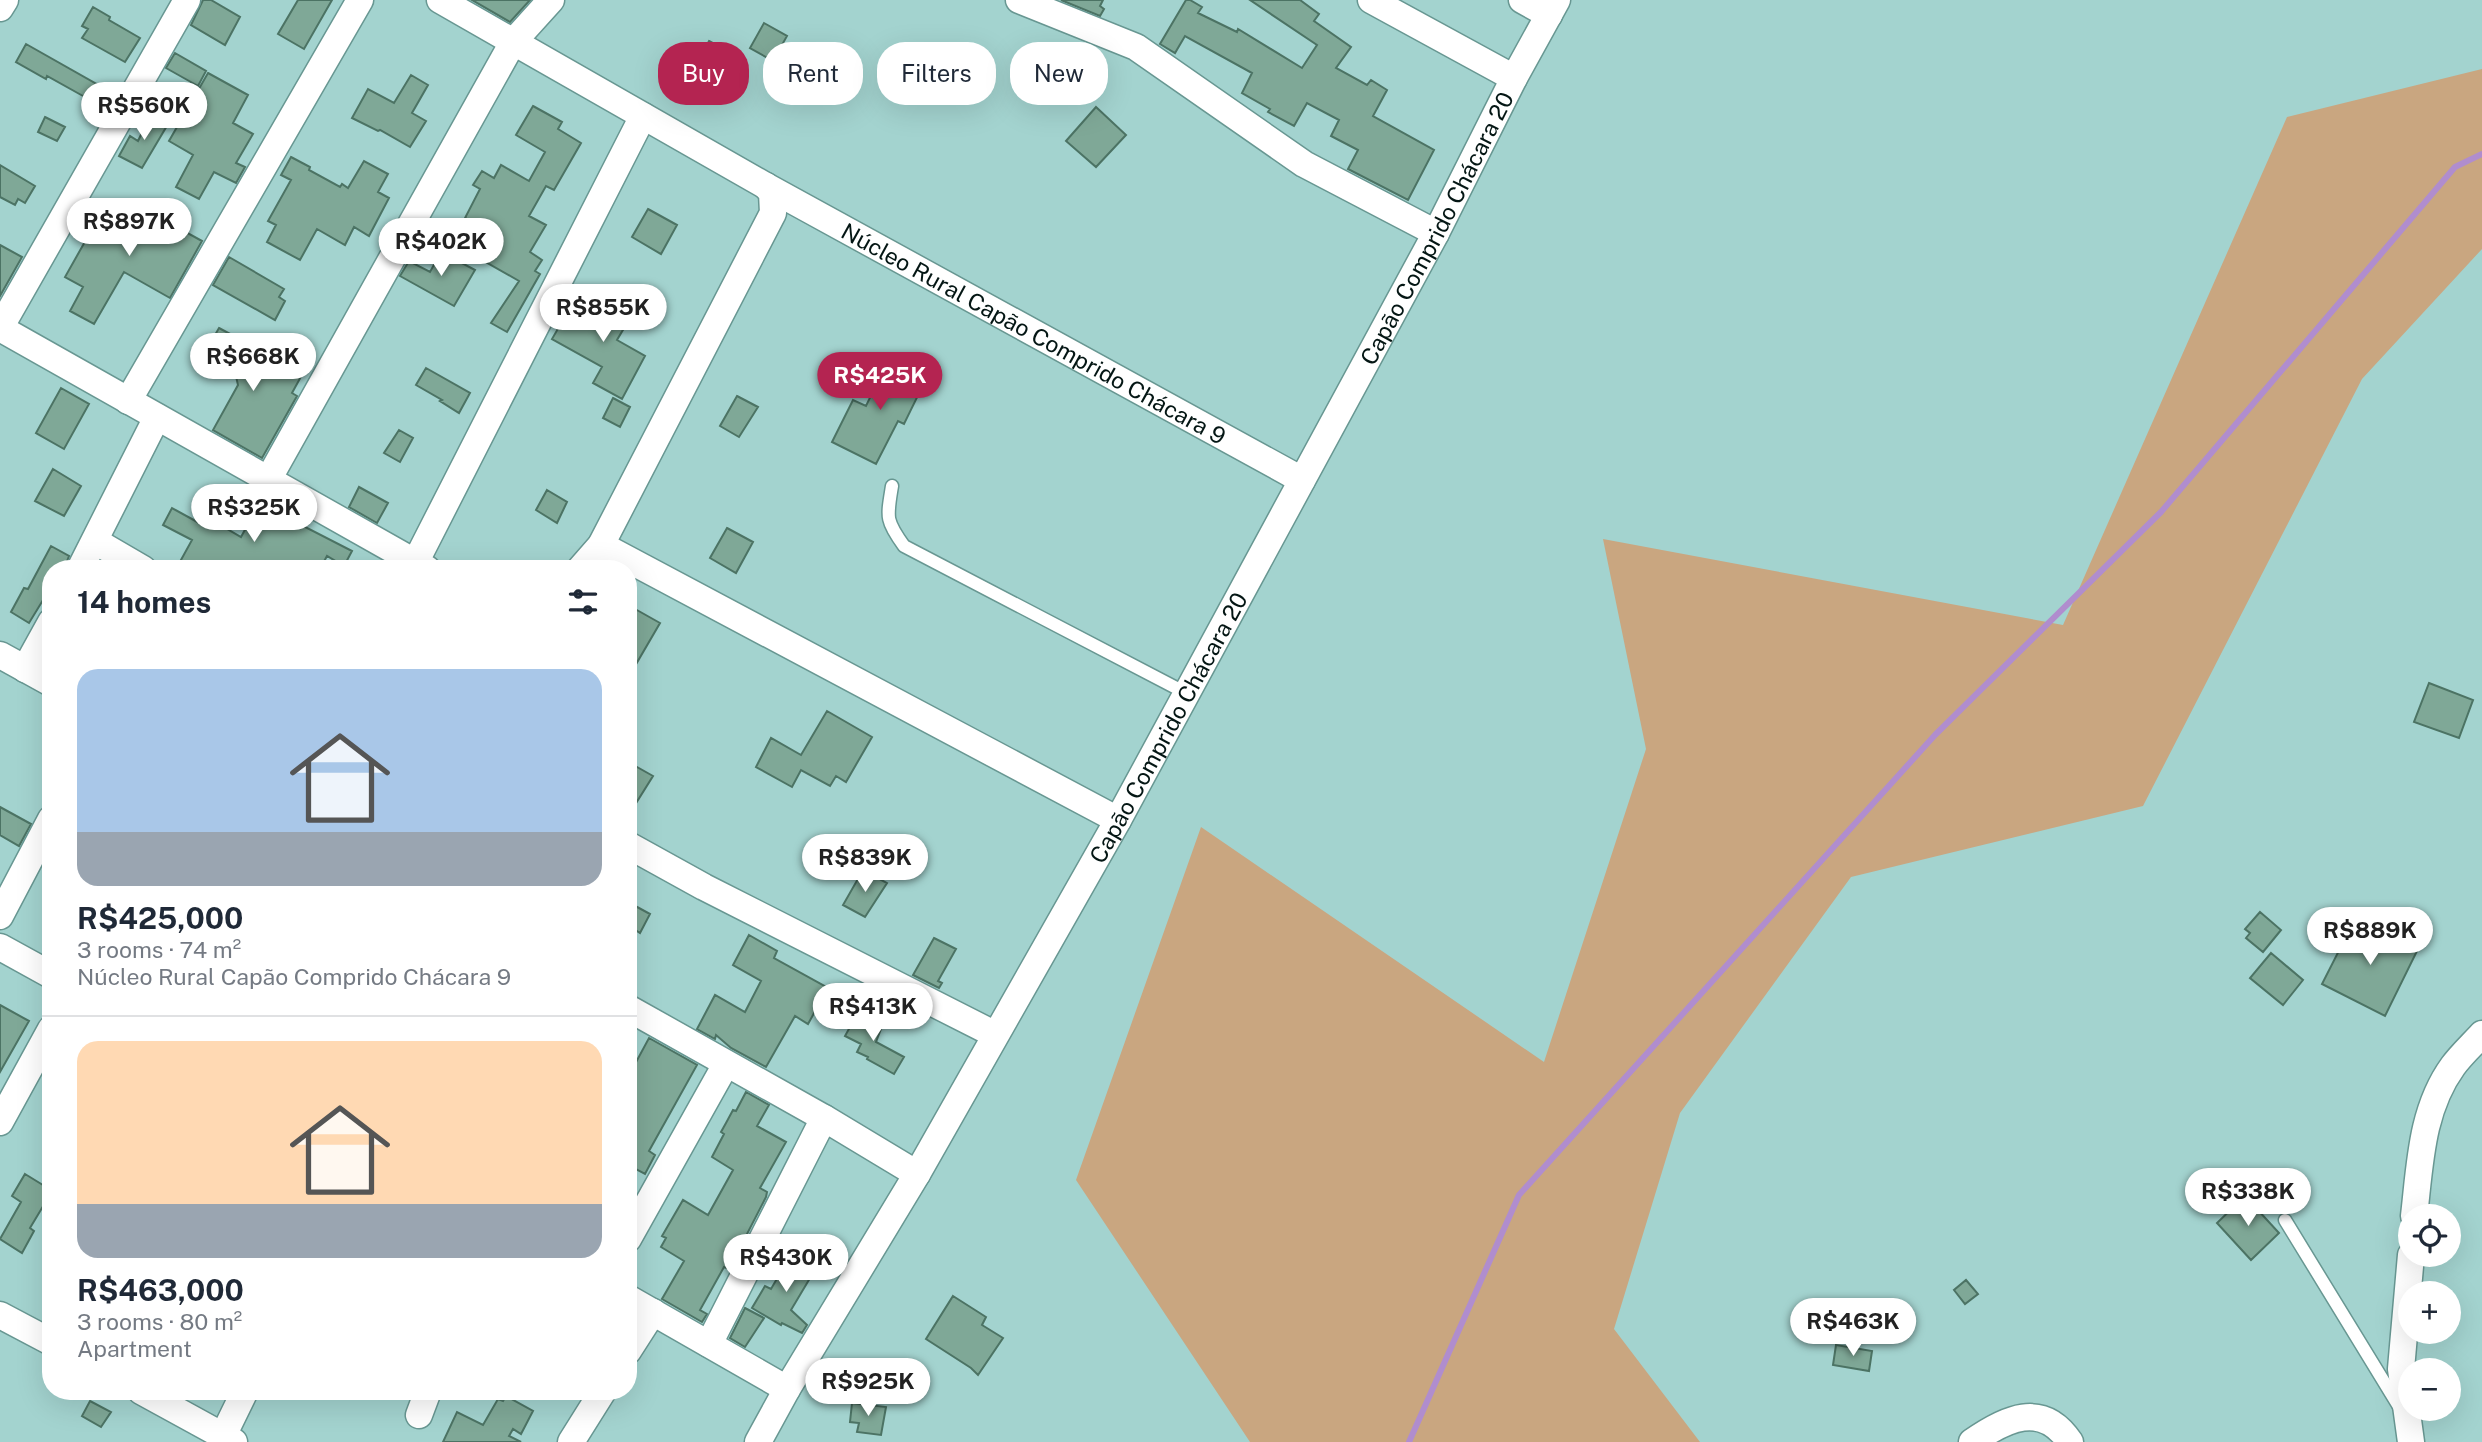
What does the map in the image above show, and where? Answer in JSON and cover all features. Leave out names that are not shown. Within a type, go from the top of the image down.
[{"type":"street","points":[[0,8],[5,0]]},
{"type":"street","points":[[187,0],[0,328],[406,560]]},
{"type":"street","points":[[128,401],[360,0]]},
{"type":"street","name":"Núcleo Rural Capão Comprido Chácara 9","points":[[439,0],[766,186],[1302,480]]},
{"type":"street","points":[[268,480],[513,42],[551,0]]},
{"type":"street","points":[[1019,0],[1136,47],[1304,164],[1436,233]]},
{"type":"street","points":[[1371,0],[1514,78]]},
{"type":"street","points":[[1522,0],[1553,7]]},
{"type":"street","name":"Capão Comprido Chácara 20","points":[[758,1442],[787,1389],[917,1174],[994,1034],[1118,820],[1436,233],[1553,7]]},
{"type":"street","points":[[421,560],[643,116]]},
{"type":"street","points":[[588,560],[601,545],[773,213],[772,193],[766,186]]},
{"type":"street","points":[[85,560],[157,417]]},
{"type":"street","points":[[95,541],[128,560]]},
{"type":"street","points":[[601,545],[629,560]]},
{"type":"street","points":[[637,564],[1118,820]]},
{"type":"street","points":[[25,669],[42,638]]},
{"type":"street","points":[[0,655],[42,678]]},
{"type":"street","points":[[0,916],[42,836]]},
{"type":"street","points":[[637,850],[704,887],[994,1034]]},
{"type":"street","points":[[0,947],[42,970]]},
{"type":"street","points":[[637,1013],[824,1118],[917,1174]]},
{"type":"street","points":[[2415,1204],[2422,1146],[2433,1101],[2453,1066],[2482,1034]]},
{"type":"street","points":[[0,1122],[42,1045]]},
{"type":"street","points":[[637,1222],[726,1064]]},
{"type":"street","points":[[709,1344],[824,1118]]},
{"type":"street","points":[[2409,1431],[2401,1369],[2410,1267]]},
{"type":"street","points":[[637,1303],[787,1389]]},
{"type":"street","points":[[637,1337],[653,1312]]},
{"type":"street","points":[[0,1315],[42,1337]]},
{"type":"street","points":[[158,1400],[229,1439],[242,1400]]},
{"type":"street","points":[[571,1442],[597,1400]]},
{"type":"street","points":[[1972,1442],[1997,1424],[2017,1418],[2041,1419],[2056,1425],[2070,1442]]},
{"type":"lane","points":[[892,486],[888,512],[890,526],[905,546],[1186,693]]},
{"type":"lane","points":[[2285,1220],[2409,1431]]},
{"type":"shaded area","points":[[2482,69],[2482,249],[2362,379],[2143,806],[1851,877],[1680,1113],[1614,1329],[1700,1442],[1250,1442],[1076,1180],[1201,827],[1544,1062],[1646,749],[1603,539],[2063,625],[2287,117]]},
{"type":"building","points":[[203,0],[211,0],[240,17],[225,45],[191,25]]},
{"type":"building","points":[[298,0],[332,0],[304,49],[278,34]]},
{"type":"building","points":[[472,0],[530,0],[510,22]]},
{"type":"building","points":[[1061,0],[1103,0],[1100,6],[1104,9],[1100,16]]},
{"type":"building","points":[[1186,0],[1202,7],[1198,13],[1237,32],[1238,29],[1302,68],[1317,45],[1250,0],[1300,0],[1319,14],[1314,21],[1351,47],[1336,68],[1367,85],[1371,80],[1387,90],[1373,116],[1434,150],[1408,200],[1348,169],[1358,150],[1331,136],[1339,120],[1307,103],[1294,126],[1268,112],[1270,109],[1242,93],[1252,73],[1185,36],[1175,53],[1160,44]]},
{"type":"building","points":[[93,7],[140,38],[125,62],[82,38],[88,29],[82,26]]},
{"type":"building","points":[[764,23],[787,36],[784,42],[763,42],[763,55],[750,48]]},
{"type":"building","points":[[26,44],[100,86],[92,101],[16,62]]},
{"type":"building","points":[[175,53],[206,71],[198,86],[166,68]]},
{"type":"building","points":[[208,73],[248,95],[233,123],[253,134],[236,163],[245,167],[236,183],[214,172],[199,199],[176,187],[193,155],[169,141]]},
{"type":"building","points":[[411,75],[428,85],[412,113],[426,121],[410,147],[352,118],[368,89],[394,103]]},
{"type":"building","points":[[533,106],[562,122],[558,129],[581,143],[554,190],[546,186],[529,216],[546,225],[530,252],[542,260],[535,271],[540,274],[507,332],[491,323],[519,281],[484,261],[498,236],[465,218],[480,189],[473,185],[482,171],[494,178],[501,165],[529,181],[545,152],[516,135]]},
{"type":"building","points":[[1096,107],[1126,135],[1096,167],[1066,141]]},
{"type":"building","points":[[151,114],[168,124],[142,168],[119,156],[130,136],[138,141]]},
{"type":"building","points":[[45,117],[65,127],[57,141],[38,132]]},
{"type":"building","points":[[291,157],[340,187],[342,184],[348,188],[364,161],[388,174],[378,192],[389,198],[369,236],[354,227],[345,245],[317,229],[300,260],[267,242],[276,225],[268,221],[291,180],[281,175]]},
{"type":"building","points":[[0,165],[35,186],[25,203],[18,199],[15,205],[0,197]]},
{"type":"building","points":[[126,206],[152,220],[155,215],[202,241],[170,298],[124,272],[94,324],[70,311],[83,287],[65,277],[95,224],[97,226],[108,207],[122,214]]},
{"type":"building","points":[[648,209],[677,225],[661,254],[632,237]]},
{"type":"building","points":[[0,245],[22,257],[0,296]]},
{"type":"building","points":[[441,252],[475,270],[454,306],[400,276],[409,261],[430,272]]},
{"type":"building","points":[[229,257],[284,289],[279,297],[285,301],[275,320],[213,285]]},
{"type":"building","points":[[597,293],[633,313],[617,340],[645,356],[622,399],[593,383],[602,367],[552,339],[567,313],[581,321]]},
{"type":"building","points":[[219,328],[303,373],[292,393],[297,396],[262,458],[213,430],[238,385],[235,372],[204,354]]},
{"type":"building","points":[[889,358],[927,377],[904,424],[898,421],[876,464],[832,442],[853,400],[866,406]]},
{"type":"building","points":[[426,368],[470,393],[459,413],[416,385]]},
{"type":"building","points":[[61,388],[89,404],[64,449],[36,433]]},
{"type":"building","points":[[737,396],[758,407],[739,437],[720,426]]},
{"type":"building","points":[[613,398],[630,407],[620,427],[603,418]]},
{"type":"building","points":[[399,430],[413,438],[400,462],[384,453]]},
{"type":"building","points":[[53,469],[81,486],[64,516],[35,501]]},
{"type":"building","points":[[359,487],[388,503],[377,523],[349,507]]},
{"type":"building","points":[[547,490],[567,502],[557,523],[536,510]]},
{"type":"building","points":[[258,506],[278,517],[280,514],[352,551],[347,560],[334,560],[327,556],[325,560],[181,560],[192,540],[163,525],[172,508],[201,524],[205,516],[241,537]]},
{"type":"building","points":[[727,528],[753,542],[736,573],[710,558]]},
{"type":"building","points":[[51,546],[69,556],[67,560],[44,560]]},
{"type":"building","points":[[42,563],[42,602],[29,623],[11,612],[24,588],[28,589]]},
{"type":"building","points":[[637,610],[660,623],[637,663]]},
{"type":"building","points":[[2429,683],[2473,700],[2459,738],[2414,722]]},
{"type":"building","points":[[827,711],[872,737],[846,782],[836,776],[830,786],[801,770],[792,787],[756,767],[771,738],[801,755]]},
{"type":"building","points":[[637,767],[653,776],[637,802]]},
{"type":"building","points":[[0,807],[31,824],[19,846],[0,835]]},
{"type":"building","points":[[863,870],[887,883],[865,917],[843,905]]},
{"type":"building","points":[[637,907],[650,914],[640,933],[637,931]]},
{"type":"building","points":[[2260,912],[2281,930],[2263,952],[2246,938],[2250,933],[2245,929]]},
{"type":"building","points":[[2356,917],[2418,949],[2385,1016],[2322,984]]},
{"type":"building","points":[[749,935],[777,951],[774,958],[828,988],[808,1024],[795,1016],[766,1067],[731,1048],[716,1035],[715,1039],[697,1029],[715,995],[745,1012],[761,981],[733,965]]},
{"type":"building","points":[[934,938],[956,949],[938,981],[942,983],[939,988],[913,975]]},
{"type":"building","points":[[2271,953],[2303,980],[2283,1005],[2250,978]]},
{"type":"building","points":[[0,1005],[29,1021],[0,1072]]},
{"type":"building","points":[[867,1012],[884,1021],[876,1042],[904,1057],[894,1074],[857,1052],[861,1044],[845,1036],[855,1018],[861,1021]]},
{"type":"building","points":[[649,1038],[697,1065],[649,1151],[655,1155],[645,1174],[637,1170],[637,1060]]},
{"type":"building","points":[[746,1092],[769,1105],[757,1126],[786,1142],[760,1188],[767,1192],[766,1197],[729,1269],[724,1267],[700,1310],[707,1314],[702,1322],[662,1299],[684,1261],[661,1247],[666,1238],[662,1236],[683,1200],[708,1215],[733,1170],[712,1157],[724,1134],[721,1132]]},
{"type":"building","points":[[25,1174],[42,1184],[42,1208],[30,1228],[34,1231],[22,1253],[0,1239],[21,1202],[12,1196]]},
{"type":"building","points":[[2245,1196],[2279,1233],[2251,1260],[2217,1223]]},
{"type":"building","points":[[792,1253],[816,1268],[791,1310],[807,1325],[802,1333],[782,1323],[781,1325],[752,1308],[765,1286],[771,1289]]},
{"type":"building","points":[[1966,1280],[1978,1294],[1965,1304],[1954,1290]]},
{"type":"building","points":[[953,1296],[986,1317],[982,1325],[1003,1338],[978,1375],[926,1339]]},
{"type":"building","points":[[745,1308],[764,1318],[745,1347],[730,1338]]},
{"type":"building","points":[[1836,1345],[1872,1351],[1869,1371],[1833,1365]]},
{"type":"building","points":[[497,1400],[513,1400],[533,1411],[521,1434],[513,1429],[509,1436],[521,1442],[443,1442],[457,1412],[483,1425]]},
{"type":"building","points":[[90,1401],[111,1412],[101,1427],[82,1416]]},
{"type":"building","points":[[852,1403],[886,1407],[881,1435],[857,1432],[859,1423],[850,1422]]},
{"type":"waterway","points":[[1409,1442],[1519,1195],[1935,735],[2161,512],[2455,167],[2482,154]]}]
